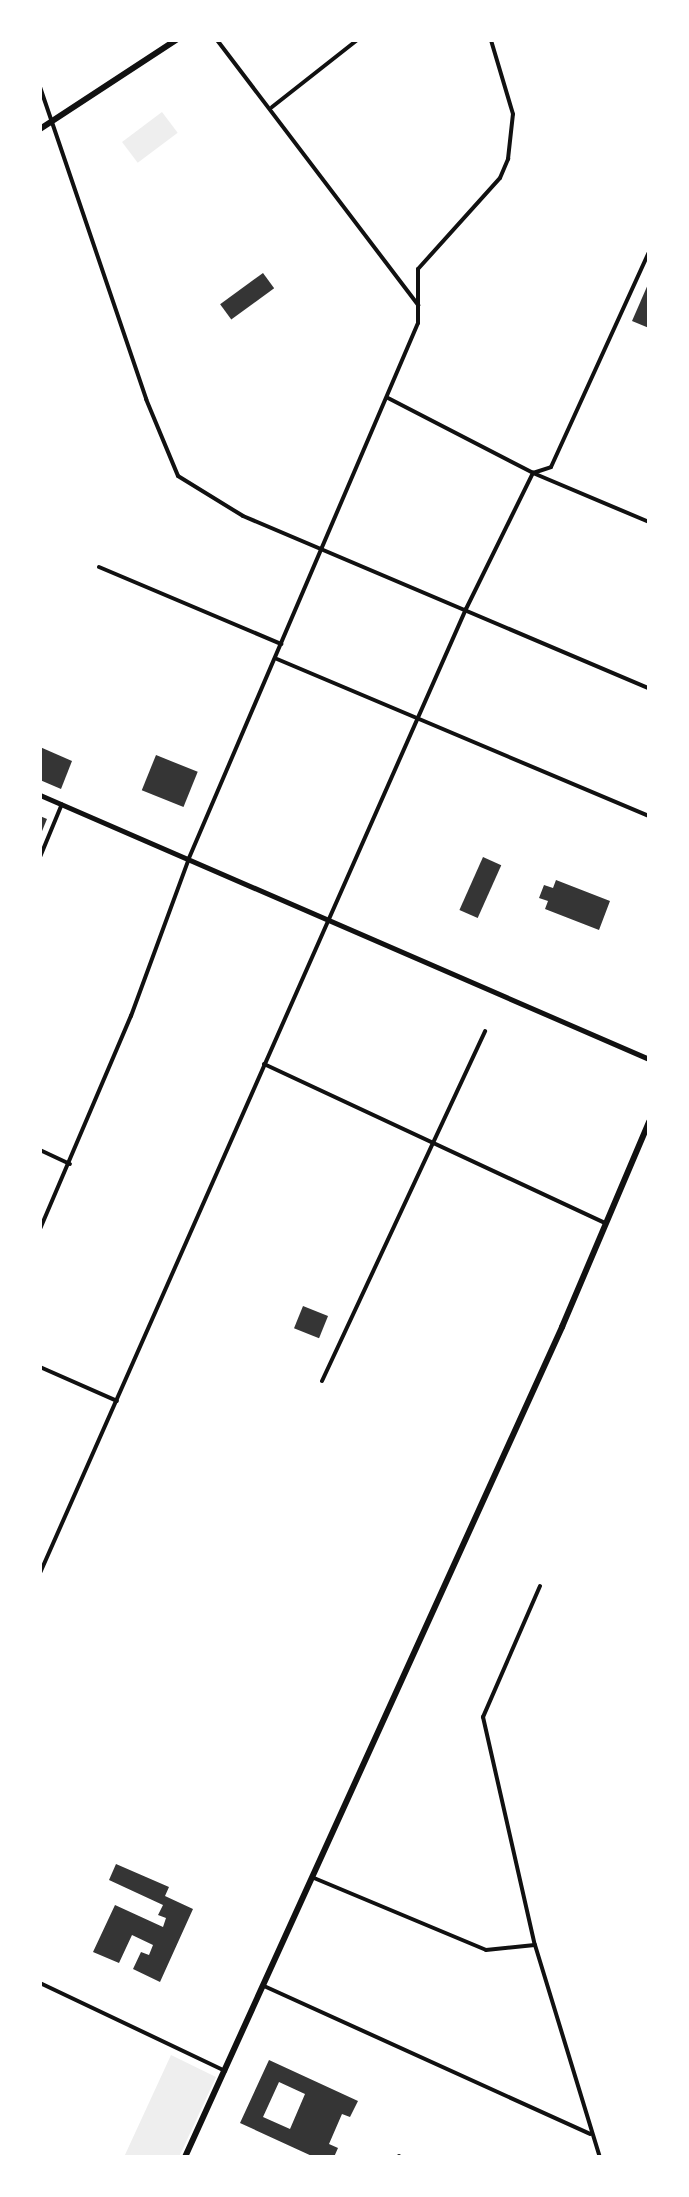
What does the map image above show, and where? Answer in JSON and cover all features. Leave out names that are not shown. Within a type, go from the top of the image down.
[{"type":"main road","points":[[40,129],[176,40]]},
{"type":"main road","points":[[185,2157],[314,1878],[649,1122]]},
{"type":"street","points":[[217,40],[272,107],[419,307]]},
{"type":"street","points":[[272,107],[357,40]]},
{"type":"street","points":[[40,1229],[70,1164],[189,858],[277,659],[418,323],[418,269],[500,178],[511,149],[513,114],[491,40]]},
{"type":"street","points":[[40,87],[165,452],[178,476],[211,501],[649,688]]},
{"type":"street","points":[[40,1573],[325,920],[466,609],[533,473],[551,467],[649,252]]},
{"type":"street","points":[[388,398],[533,473],[649,522]]},
{"type":"street","points":[[99,567],[281,644]]},
{"type":"street","points":[[277,659],[649,816]]},
{"type":"street","points":[[40,795],[649,1059]]},
{"type":"street","points":[[40,857],[62,804]]},
{"type":"street","points":[[322,1381],[485,1031]]},
{"type":"street","points":[[264,1064],[605,1223]]},
{"type":"street","points":[[40,1150],[70,1164]]},
{"type":"street","points":[[40,1367],[117,1401]]},
{"type":"street","points":[[540,1586],[483,1717],[535,1945],[600,2157]]},
{"type":"street","points":[[314,1878],[486,1950],[535,1945]]},
{"type":"street","points":[[40,1983],[225,2071]]},
{"type":"street","points":[[264,1986],[591,2134]]},
{"type":"shaded area","points":[[162,112],[178,133],[138,163],[122,142]]},
{"type":"shaded area","points":[[171,2055],[216,2077],[179,2157],[124,2157]]},
{"type":"building","points":[[263,273],[274,288],[231,320],[220,304]]},
{"type":"building","points":[[649,282],[649,328],[632,321]]},
{"type":"building","points":[[40,747],[72,761],[61,789],[40,780]]},
{"type":"building","points":[[156,755],[198,772],[183,807],[142,790]]},
{"type":"building","points":[[40,816],[47,819],[40,836]]},
{"type":"building","points":[[483,857],[501,865],[478,918],[459,910]]},
{"type":"building","points":[[556,880],[610,901],[599,930],[545,909],[548,901],[539,898],[544,885],[553,888]]},
{"type":"building","points":[[303,1306],[328,1316],[319,1338],[294,1328]]},
{"type":"building","points":[[116,1864],[169,1887],[165,1896],[193,1909],[160,1982],[133,1969],[141,1952],[149,1955],[153,1945],[132,1935],[119,1963],[93,1952],[115,1905],[163,1927],[166,1918],[158,1915],[163,1905],[109,1880]]},
{"type":"building","points":[[269,2060],[358,2101],[350,2117],[342,2114],[329,2144],[338,2148],[334,2157],[314,2157],[240,2123]],"holes":[[[279,2082],[305,2094],[290,2129],[263,2117]]]}]
